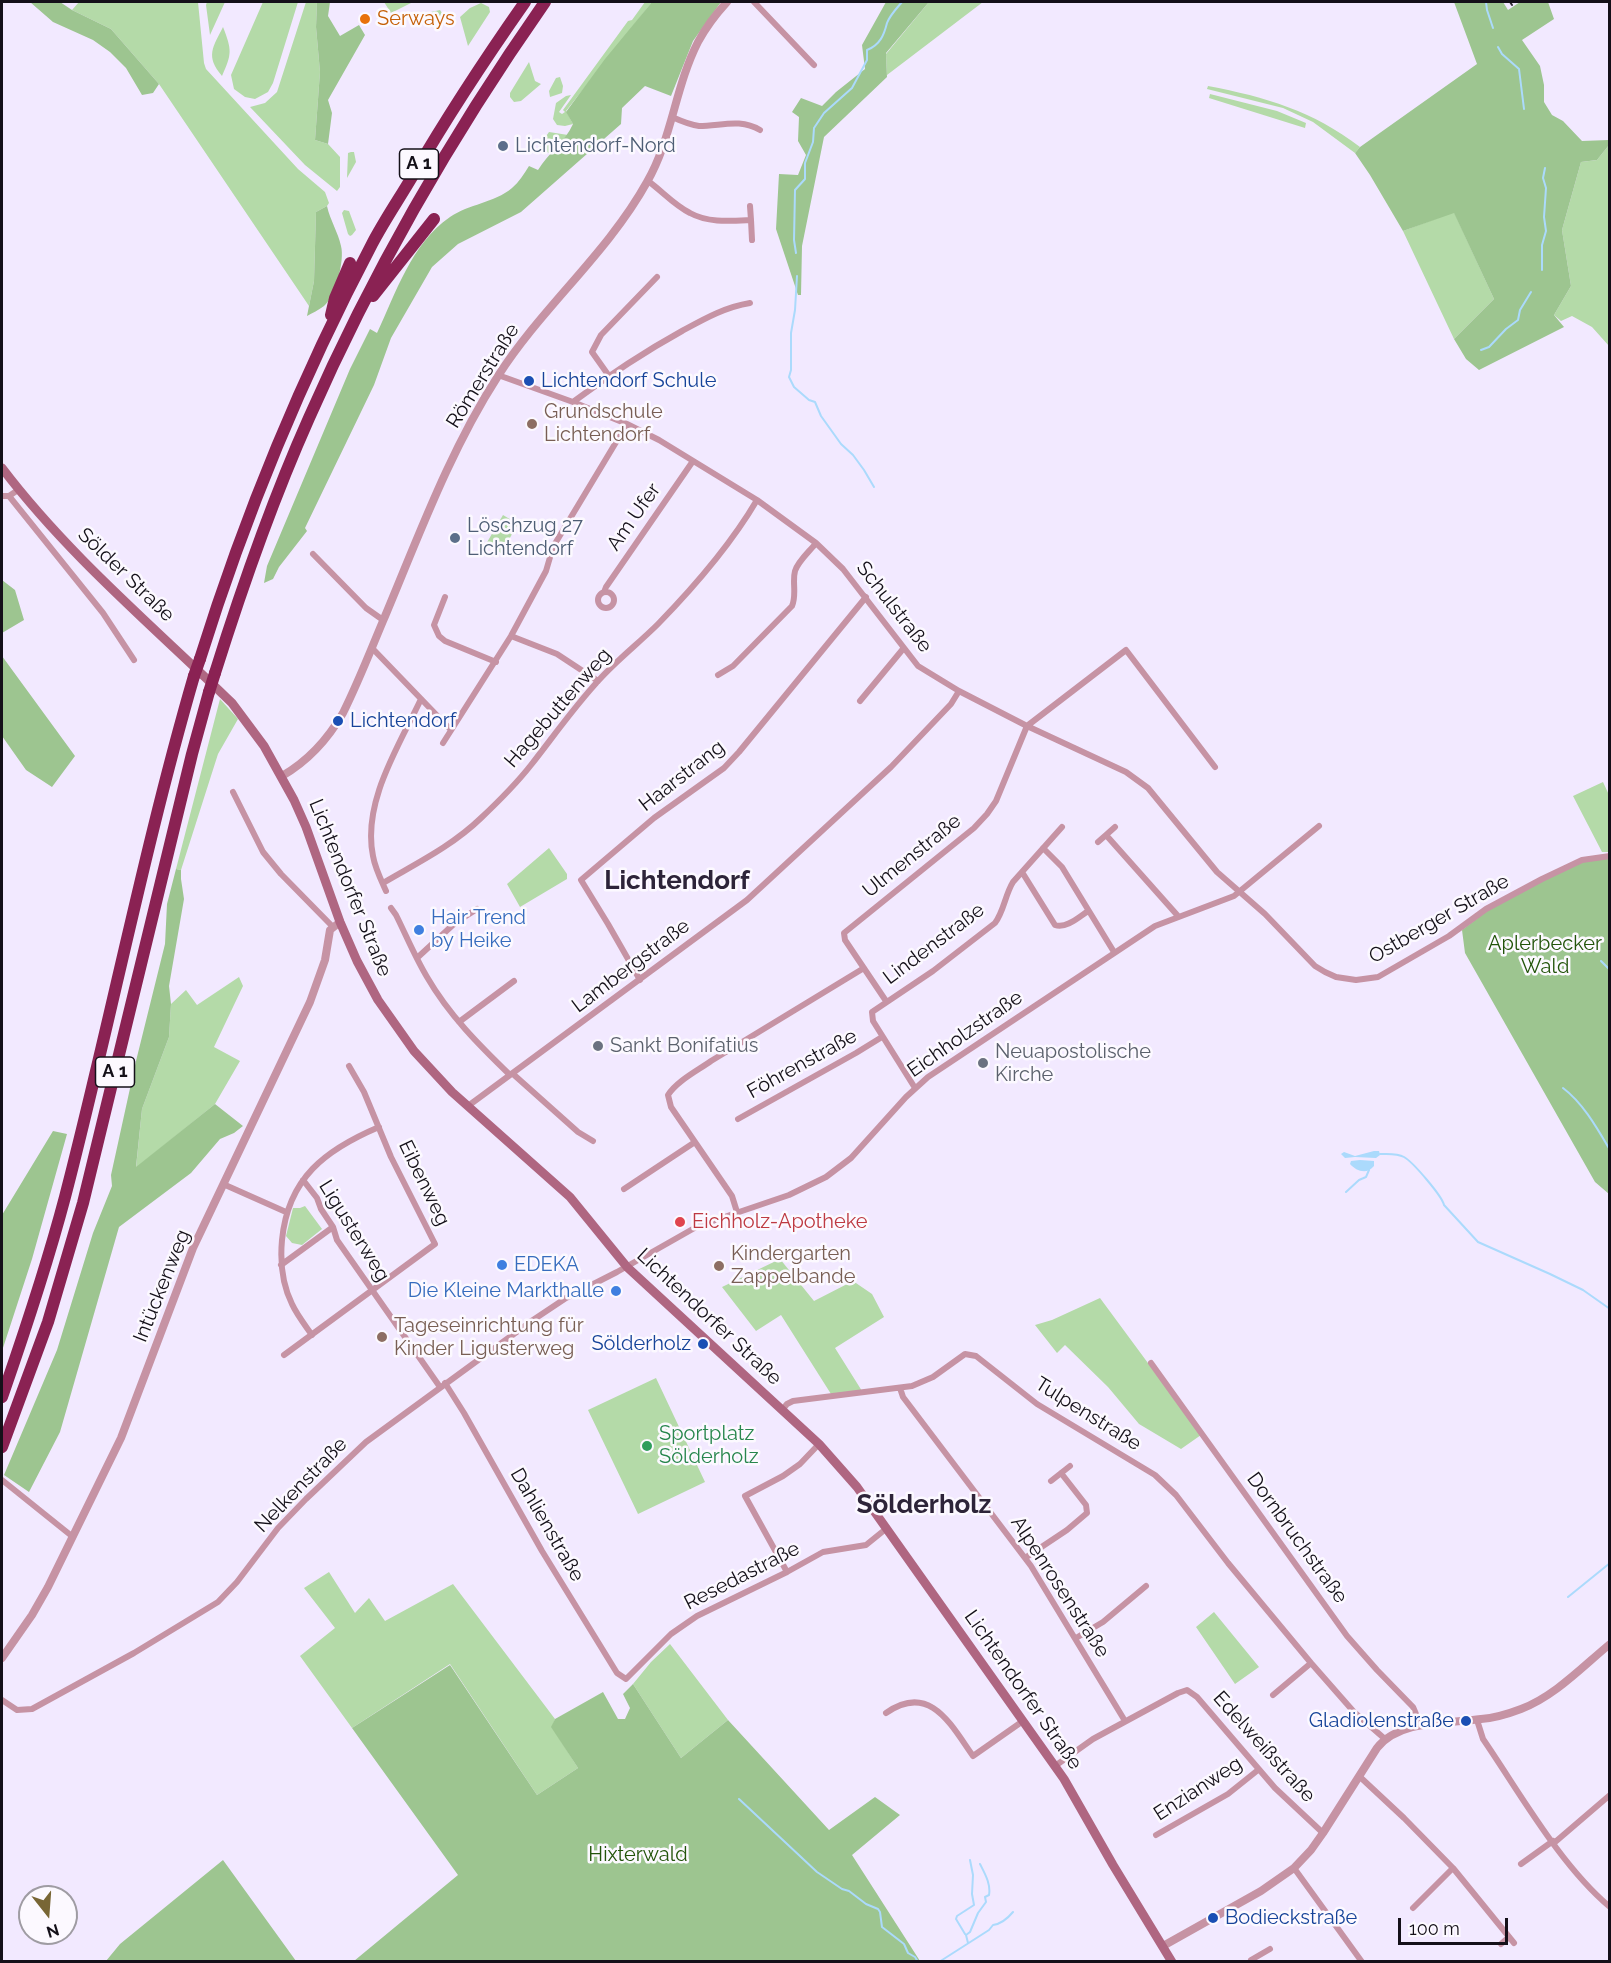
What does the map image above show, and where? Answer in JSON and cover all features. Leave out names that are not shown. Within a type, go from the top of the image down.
[{"type":"highway","name":"A 1","points":[[2,1397],[32,1312],[64,1199],[136,900],[194,676],[224,582],[261,483],[291,411],[374,241],[441,128],[525,2]]},
{"type":"highway","name":"A 1","points":[[2,1447],[48,1322],[83,1203],[209,692],[237,602],[277,495],[309,418],[384,263],[456,138],[545,2]]},
{"type":"highway","points":[[362,308],[434,219]]},
{"type":"highway","points":[[327,335],[335,298],[350,263]]},
{"type":"main road","name":"Sölder Straße","points":[[2,468],[55,532],[100,578],[232,703]]},
{"type":"main road","name":"Lichtendorfer Straße","points":[[232,703],[256,733],[282,776],[306,827],[337,925],[402,1037],[426,1065],[468,1106],[570,1197],[627,1267],[819,1444],[846,1473],[888,1528],[1055,1766],[1172,1962]]},
{"type":"street","name":"Römerstraße","points":[[282,776],[315,750],[328,735],[348,704],[450,463],[498,375],[533,327],[626,215],[648,181],[662,149],[685,75],[698,43],[711,21],[727,2]]},
{"type":"street","points":[[754,2],[814,65]]},
{"type":"street","points":[[672,117],[698,126],[745,123],[760,129]]},
{"type":"street","points":[[648,181],[674,202],[697,216],[717,221],[751,220]]},
{"type":"street","points":[[750,206],[752,240]]},
{"type":"street","points":[[609,376],[592,352],[601,335],[657,277]]},
{"type":"street","points":[[573,402],[654,346],[710,315],[737,305],[750,303]]},
{"type":"street","name":"Schulstraße","points":[[498,375],[627,424],[659,440],[757,500],[816,543],[843,568],[918,666],[959,691],[1027,726],[1119,768],[1148,788],[1200,854],[1239,892]]},
{"type":"street","points":[[443,743],[511,636],[546,571],[553,547],[627,424]]},
{"type":"street","name":"Am Ufer","points":[[604,592],[693,461]]},
{"type":"street","points":[[18,489],[5,496],[103,613],[134,660]]},
{"type":"street","name":"Hagebuttenweg","points":[[382,883],[449,844],[480,820],[528,769],[562,723],[598,681],[688,592],[739,530],[757,500]]},
{"type":"street","points":[[718,675],[733,666],[792,606],[795,572],[816,543]]},
{"type":"street","points":[[313,554],[366,608],[383,620]]},
{"type":"street","points":[[445,597],[434,625],[439,636],[445,641],[496,662]]},
{"type":"street","name":"Haarstrang","points":[[640,980],[581,880],[654,818],[724,768],[740,752],[866,597]]},
{"type":"street","points":[[511,636],[557,654],[598,681]]},
{"type":"street","points":[[372,648],[451,730]]},
{"type":"street","points":[[860,701],[903,649]]},
{"type":"street","points":[[1027,726],[1126,650],[1215,767]]},
{"type":"street","name":"Lambergstraße","points":[[468,1106],[747,900],[891,767],[951,704],[959,691]]},
{"type":"street","points":[[386,891],[373,855],[372,811],[377,793],[421,699]]},
{"type":"street","name":"Ulmenstraße","points":[[886,1002],[845,940],[844,933],[974,828],[987,814],[996,801],[1027,726]]},
{"type":"street","points":[[234,792],[263,852],[289,883],[337,925]]},
{"type":"street","name":"Eichholzstraße","points":[[627,1267],[698,1226],[789,1195],[826,1177],[851,1158],[915,1088],[928,1077],[1155,926],[1227,900],[1319,826]]},
{"type":"street","name":"Lindenstraße","points":[[915,1088],[871,1016],[875,1008],[933,971],[995,923],[1008,891],[1062,827]]},
{"type":"street","points":[[1098,842],[1115,827]]},
{"type":"street","points":[[1106,835],[1178,916]]},
{"type":"street","points":[[1044,848],[1062,867],[1114,952]]},
{"type":"street","name":"Ostberger Straße","points":[[1239,892],[1265,914],[1315,966],[1336,976],[1356,980],[1368,979],[1389,972],[1462,928],[1486,909],[1558,870],[1582,860],[1610,856]]},
{"type":"street","points":[[1022,872],[1055,925],[1064,926],[1088,911]]},
{"type":"street","points":[[391,908],[427,978],[459,1022],[512,1075],[578,1132],[593,1141]]},
{"type":"street","points":[[417,958],[454,922],[477,909]]},
{"type":"street","name":"Intückenweg","points":[[2,1658],[32,1615],[121,1437],[183,1270],[310,1002],[325,960],[328,934],[337,925]]},
{"type":"street","points":[[737,1212],[732,1196],[668,1101],[670,1090],[711,1061],[864,968]]},
{"type":"street","points":[[459,1022],[514,981]]},
{"type":"street","name":"Föhrenstraße","points":[[738,1119],[882,1037]]},
{"type":"street","name":"Eibenweg","points":[[349,1066],[364,1092],[391,1157],[435,1244],[372,1291]]},
{"type":"street","points":[[312,1335],[292,1304],[285,1286],[281,1249],[286,1212],[303,1180],[313,1168],[343,1144],[379,1127]]},
{"type":"street","points":[[624,1189],[695,1142]]},
{"type":"street","name":"Ligusterweg","points":[[303,1180],[317,1198],[321,1209],[333,1227],[337,1240],[372,1291],[443,1385]]},
{"type":"street","points":[[223,1184],[286,1212]]},
{"type":"street","points":[[281,1265],[333,1227]]},
{"type":"street","name":"Nelkenstraße","points":[[2,1700],[17,1710],[32,1709],[153,1642],[218,1602],[237,1582],[278,1528],[366,1442],[558,1303],[627,1267]]},
{"type":"street","points":[[284,1355],[372,1291]]},
{"type":"street","name":"Tulpenstraße","points":[[782,1410],[793,1401],[912,1386],[933,1377],[965,1354],[976,1356],[1037,1404],[1155,1475],[1176,1495],[1240,1579],[1311,1663],[1354,1712],[1385,1739]]},
{"type":"street","name":"Dornbruchstraße","points":[[1151,1363],[1347,1636],[1413,1707],[1421,1726]]},
{"type":"street","name":"Dahlienstraße","points":[[443,1385],[469,1421],[542,1551],[616,1673],[626,1679]]},
{"type":"street","name":"Alpenrosenstraße","points":[[900,1388],[908,1405],[1026,1558],[1125,1721]]},
{"type":"street","points":[[787,1572],[745,1496],[783,1476],[800,1464],[819,1444]]},
{"type":"street","points":[[1051,1481],[1070,1466]]},
{"type":"street","points":[[1026,1558],[1067,1530],[1087,1513],[1086,1505],[1061,1473]]},
{"type":"street","points":[[4,1482],[73,1537]]},
{"type":"street","name":"Resedastraße","points":[[626,1679],[658,1646],[687,1623],[823,1552],[867,1545],[888,1528]]},
{"type":"street","points":[[1076,1638],[1096,1627],[1146,1586]]},
{"type":"street","points":[[1163,1946],[1261,1891],[1294,1868],[1323,1833],[1385,1739],[1395,1733],[1421,1726],[1500,1716],[1524,1708],[1551,1693],[1610,1644]]},
{"type":"street","points":[[1273,1695],[1311,1663]]},
{"type":"street","name":"Edelweißstraße","points":[[1055,1766],[1125,1721],[1187,1690],[1197,1697],[1258,1770],[1314,1827],[1323,1833]]},
{"type":"street","points":[[886,1713],[904,1704],[931,1707],[943,1714],[973,1756],[1023,1721]]},
{"type":"street","points":[[1477,1720],[1483,1739],[1553,1842],[1579,1876],[1610,1907]]},
{"type":"street","name":"Enzianweg","points":[[1156,1835],[1228,1794],[1258,1770]]},
{"type":"street","points":[[1359,1776],[1453,1869],[1511,1940],[1501,1944]]},
{"type":"street","points":[[1521,1863],[1553,1842],[1610,1795]]},
{"type":"street","points":[[1294,1868],[1362,1962]]},
{"type":"street","points":[[1413,1908],[1453,1869]]},
{"type":"street","points":[[1251,1960],[1270,1949]]},
{"type":"street","points":[[1262,1954],[1267,1961]]},
{"type":"green space","points":[[30,2],[60,2],[111,29],[159,84],[153,93],[142,95],[126,68],[110,52],[93,40],[53,22]]},
{"type":"green space","points":[[79,2],[198,2],[206,69],[298,169],[325,192],[329,203],[316,212],[314,281],[309,306],[159,84],[111,29],[72,10]]},
{"type":"green space","points":[[207,2],[225,2],[210,35],[206,5]]},
{"type":"green space","points":[[263,2],[298,2],[273,83],[268,92],[255,99],[245,97],[234,89],[231,75]]},
{"type":"green space","points":[[306,2],[317,2],[316,27],[320,72],[315,140],[328,144],[340,157],[340,187],[337,191],[305,165],[250,107],[265,103],[277,92]]},
{"type":"green space","points":[[317,2],[330,2],[328,16],[340,36],[359,25],[365,35],[328,100],[332,113],[328,144],[315,140],[320,72],[316,27]]},
{"type":"green space","points":[[384,2],[413,2],[391,13]]},
{"type":"green space","points":[[645,2],[652,2],[566,111],[573,124],[557,125],[553,119],[556,103],[571,95],[559,112],[562,114],[565,112],[563,110],[628,21],[632,20]]},
{"type":"green space","points":[[652,2],[721,2],[693,41],[671,96],[645,86],[622,108],[621,124],[521,212],[458,244],[432,267],[391,338],[374,385],[305,528],[307,531],[279,567],[273,579],[264,583],[267,566],[350,369],[370,329],[377,333],[415,255],[436,228],[450,217],[505,193],[517,183],[529,166],[538,170],[573,124],[566,112],[605,59]]},
{"type":"green space","points":[[886,2],[929,2],[886,53],[887,77],[824,137],[802,246],[801,295],[798,295],[776,229],[779,174],[798,175],[806,155],[798,141],[799,117],[792,112],[801,98],[822,106],[865,69],[862,45]]},
{"type":"green space","points":[[929,2],[983,2],[887,75],[886,54]]},
{"type":"green space","points":[[1454,2],[1503,2],[1508,10],[1520,2],[1548,2],[1554,19],[1522,40],[1540,66],[1544,85],[1544,102],[1552,115],[1563,121],[1582,141],[1609,140],[1609,145],[1597,160],[1581,162],[1562,230],[1571,286],[1554,315],[1564,327],[1479,370],[1466,359],[1454,339],[1494,299],[1454,213],[1403,231],[1355,153],[1360,147],[1477,64]]},
{"type":"green space","points":[[481,3],[489,7],[490,12],[468,46],[460,17],[470,8]]},
{"type":"green space","points":[[440,10],[444,16],[432,19],[432,23],[423,25],[431,12]]},
{"type":"green space","points":[[223,27],[230,52],[222,76],[214,63],[212,51]]},
{"type":"green space","points":[[529,62],[535,81],[541,84],[521,101],[514,102],[510,93]]},
{"type":"green space","points":[[560,77],[563,86],[562,93],[550,97],[549,91],[556,78]]},
{"type":"green space","points":[[1208,86],[1250,95],[1288,107],[1325,124],[1360,147],[1355,153],[1313,122],[1283,108],[1207,89]]},
{"type":"green space","points":[[1210,94],[1277,111],[1306,123],[1305,128],[1209,98]]},
{"type":"green space","points":[[549,132],[568,135],[550,154],[539,146]]},
{"type":"green space","points":[[1609,145],[1609,346],[1592,327],[1572,316],[1561,321],[1554,315],[1571,286],[1562,230],[1581,162],[1597,160]]},
{"type":"green space","points":[[354,152],[356,162],[347,178],[348,153]]},
{"type":"green space","points":[[327,206],[341,246],[342,260],[332,295],[322,307],[307,316],[314,281],[316,212]]},
{"type":"green space","points":[[344,210],[349,211],[356,230],[350,236],[342,213]]},
{"type":"green space","points":[[1454,212],[1494,299],[1454,339],[1403,231]]},
{"type":"green space","points":[[503,515],[518,524],[501,553],[486,544]]},
{"type":"green space","points":[[2,580],[15,590],[24,620],[2,633]]},
{"type":"green space","points":[[2,656],[75,756],[52,787],[26,770],[2,736]]},
{"type":"green space","points":[[220,699],[238,719],[218,754],[181,870],[176,869]]},
{"type":"green space","points":[[1603,782],[1609,795],[1610,852],[1602,852],[1573,796]]},
{"type":"green space","points":[[549,848],[567,874],[567,879],[520,907],[507,884]]},
{"type":"green space","name":"Aplerbecker Wald","points":[[1609,857],[1609,1194],[1595,1182],[1465,953],[1462,930],[1487,911],[1543,880],[1583,862]]},
{"type":"green space","points":[[176,869],[181,870],[184,899],[169,986],[171,1004],[169,1037],[142,1109],[136,1167],[215,1104],[243,1126],[220,1139],[191,1173],[119,1227],[60,1432],[29,1492],[4,1475],[57,1350],[93,1233],[112,1186],[111,1175],[165,944],[167,904]]},
{"type":"green space","points":[[239,977],[243,986],[214,1047],[240,1061],[215,1104],[136,1168],[142,1109],[169,1037],[171,1004],[186,990],[197,1005]]},
{"type":"green space","points":[[53,1131],[67,1134],[32,1259],[2,1351],[2,1215]]},
{"type":"green space","points":[[305,1206],[322,1229],[302,1245],[292,1243],[286,1236],[293,1208]]},
{"type":"green space","points":[[780,1259],[814,1301],[853,1281],[872,1294],[884,1317],[835,1348],[862,1391],[831,1394],[781,1315],[756,1331],[722,1287]]},
{"type":"green space","points":[[1100,1298],[1201,1435],[1181,1449],[1139,1424],[1108,1387],[1065,1345],[1057,1353],[1035,1325],[1052,1320]]},
{"type":"green space","name":"Sportplatz Sölderholz","points":[[656,1378],[705,1482],[638,1514],[588,1410]]},
{"type":"green space","points":[[329,1572],[355,1613],[369,1598],[385,1621],[453,1584],[555,1719],[552,1727],[578,1768],[537,1795],[450,1664],[352,1728],[300,1656],[335,1628],[304,1588]]},
{"type":"green space","points":[[1214,1612],[1259,1667],[1235,1684],[1196,1627]]},
{"type":"green space","points":[[670,1644],[728,1720],[681,1758],[633,1684]]},
{"type":"green space","name":"Hixterwald","points":[[450,1665],[537,1795],[578,1768],[551,1727],[555,1719],[603,1692],[618,1719],[625,1719],[630,1708],[623,1694],[633,1684],[681,1758],[728,1720],[829,1830],[875,1797],[900,1815],[852,1855],[920,1961],[354,1961],[458,1875],[352,1728]]},
{"type":"green space","points":[[223,1860],[296,1961],[106,1961],[120,1944]]},
{"type":"water","points":[[1379,1151],[1380,1155],[1376,1158],[1345,1158],[1341,1154],[1344,1152],[1355,1156]]},
{"type":"water","points":[[1351,1161],[1374,1161],[1374,1166],[1362,1171],[1350,1164]]},
{"type":"waterway","points":[[796,253],[795,190],[805,179],[805,163],[813,142],[814,128],[824,113],[852,88],[867,60],[867,50],[881,39],[890,17],[902,2]]},
{"type":"waterway","points":[[1486,2],[1493,28]]},
{"type":"waterway","points":[[1498,47],[1502,54],[1519,69],[1524,109]]},
{"type":"waterway","points":[[1542,270],[1542,245],[1546,231],[1544,217],[1546,188],[1543,178],[1545,168]]},
{"type":"waterway","points":[[797,276],[789,377],[794,387],[809,400],[815,402],[821,416],[841,444],[853,455],[874,487]]},
{"type":"waterway","points":[[1481,350],[1489,347],[1518,320],[1520,310],[1531,292]]},
{"type":"waterway","points":[[1601,961],[1610,970]]},
{"type":"waterway","points":[[1563,1088],[1583,1108],[1610,1150]]},
{"type":"waterway","points":[[1380,1154],[1398,1155],[1408,1160],[1433,1187],[1444,1205],[1478,1242],[1583,1290],[1610,1309]]},
{"type":"waterway","points":[[1346,1192],[1366,1177],[1369,1170]]},
{"type":"waterway","points":[[1568,1597],[1610,1563]]},
{"type":"waterway","points":[[739,1799],[817,1872],[866,1904],[878,1909],[882,1927],[904,1944],[908,1953],[918,1962]]},
{"type":"waterway","points":[[965,1934],[956,1919],[974,1905],[970,1860]]},
{"type":"waterway","points":[[968,1943],[966,1935],[970,1932],[978,1913],[986,1902],[985,1897],[989,1895],[986,1875],[980,1864]]},
{"type":"waterway","points":[[939,1962],[1013,1912]]},
{"type":"place","name":"Serways","points":[[365,19]]},
{"type":"place","name":"Lichtendorf-Nord","points":[[503,146]]},
{"type":"place","name":"Lichtendorf Schule","points":[[529,381]]},
{"type":"place","name":"Grundschule Lichtendorf","points":[[532,424]]},
{"type":"place","name":"Löschzug 27 Lichtendorf","points":[[455,538]]},
{"type":"place","name":"Lichtendorf","points":[[338,721]]},
{"type":"place","name":"Hair Trend by Heike","points":[[419,930]]},
{"type":"place","name":"Sankt Bonifatius","points":[[598,1046]]},
{"type":"place","name":"Neuapostolische Kirche","points":[[983,1063]]},
{"type":"place","name":"Eichholz-Apotheke","points":[[680,1222]]},
{"type":"place","name":"EDEKA","points":[[502,1265]]},
{"type":"place","name":"Kindergarten Zappelbande","points":[[719,1266]]},
{"type":"place","name":"Die Kleine Markthalle","points":[[616,1291]]},
{"type":"place","name":"Tageseinrichtung für Kinder Ligusterweg","points":[[382,1337]]},
{"type":"place","name":"Sölderholz","points":[[703,1344]]},
{"type":"place","name":"Sportplatz Sölderholz","points":[[647,1446]]},
{"type":"place","name":"Gladiolenstraße","points":[[1466,1721]]},
{"type":"place","name":"Bodieckstraße","points":[[1213,1918]]},
{"type":"district","name":"Lichtendorf","points":[[677,881]]},
{"type":"district","name":"Sölderholz","points":[[924,1505]]}]
